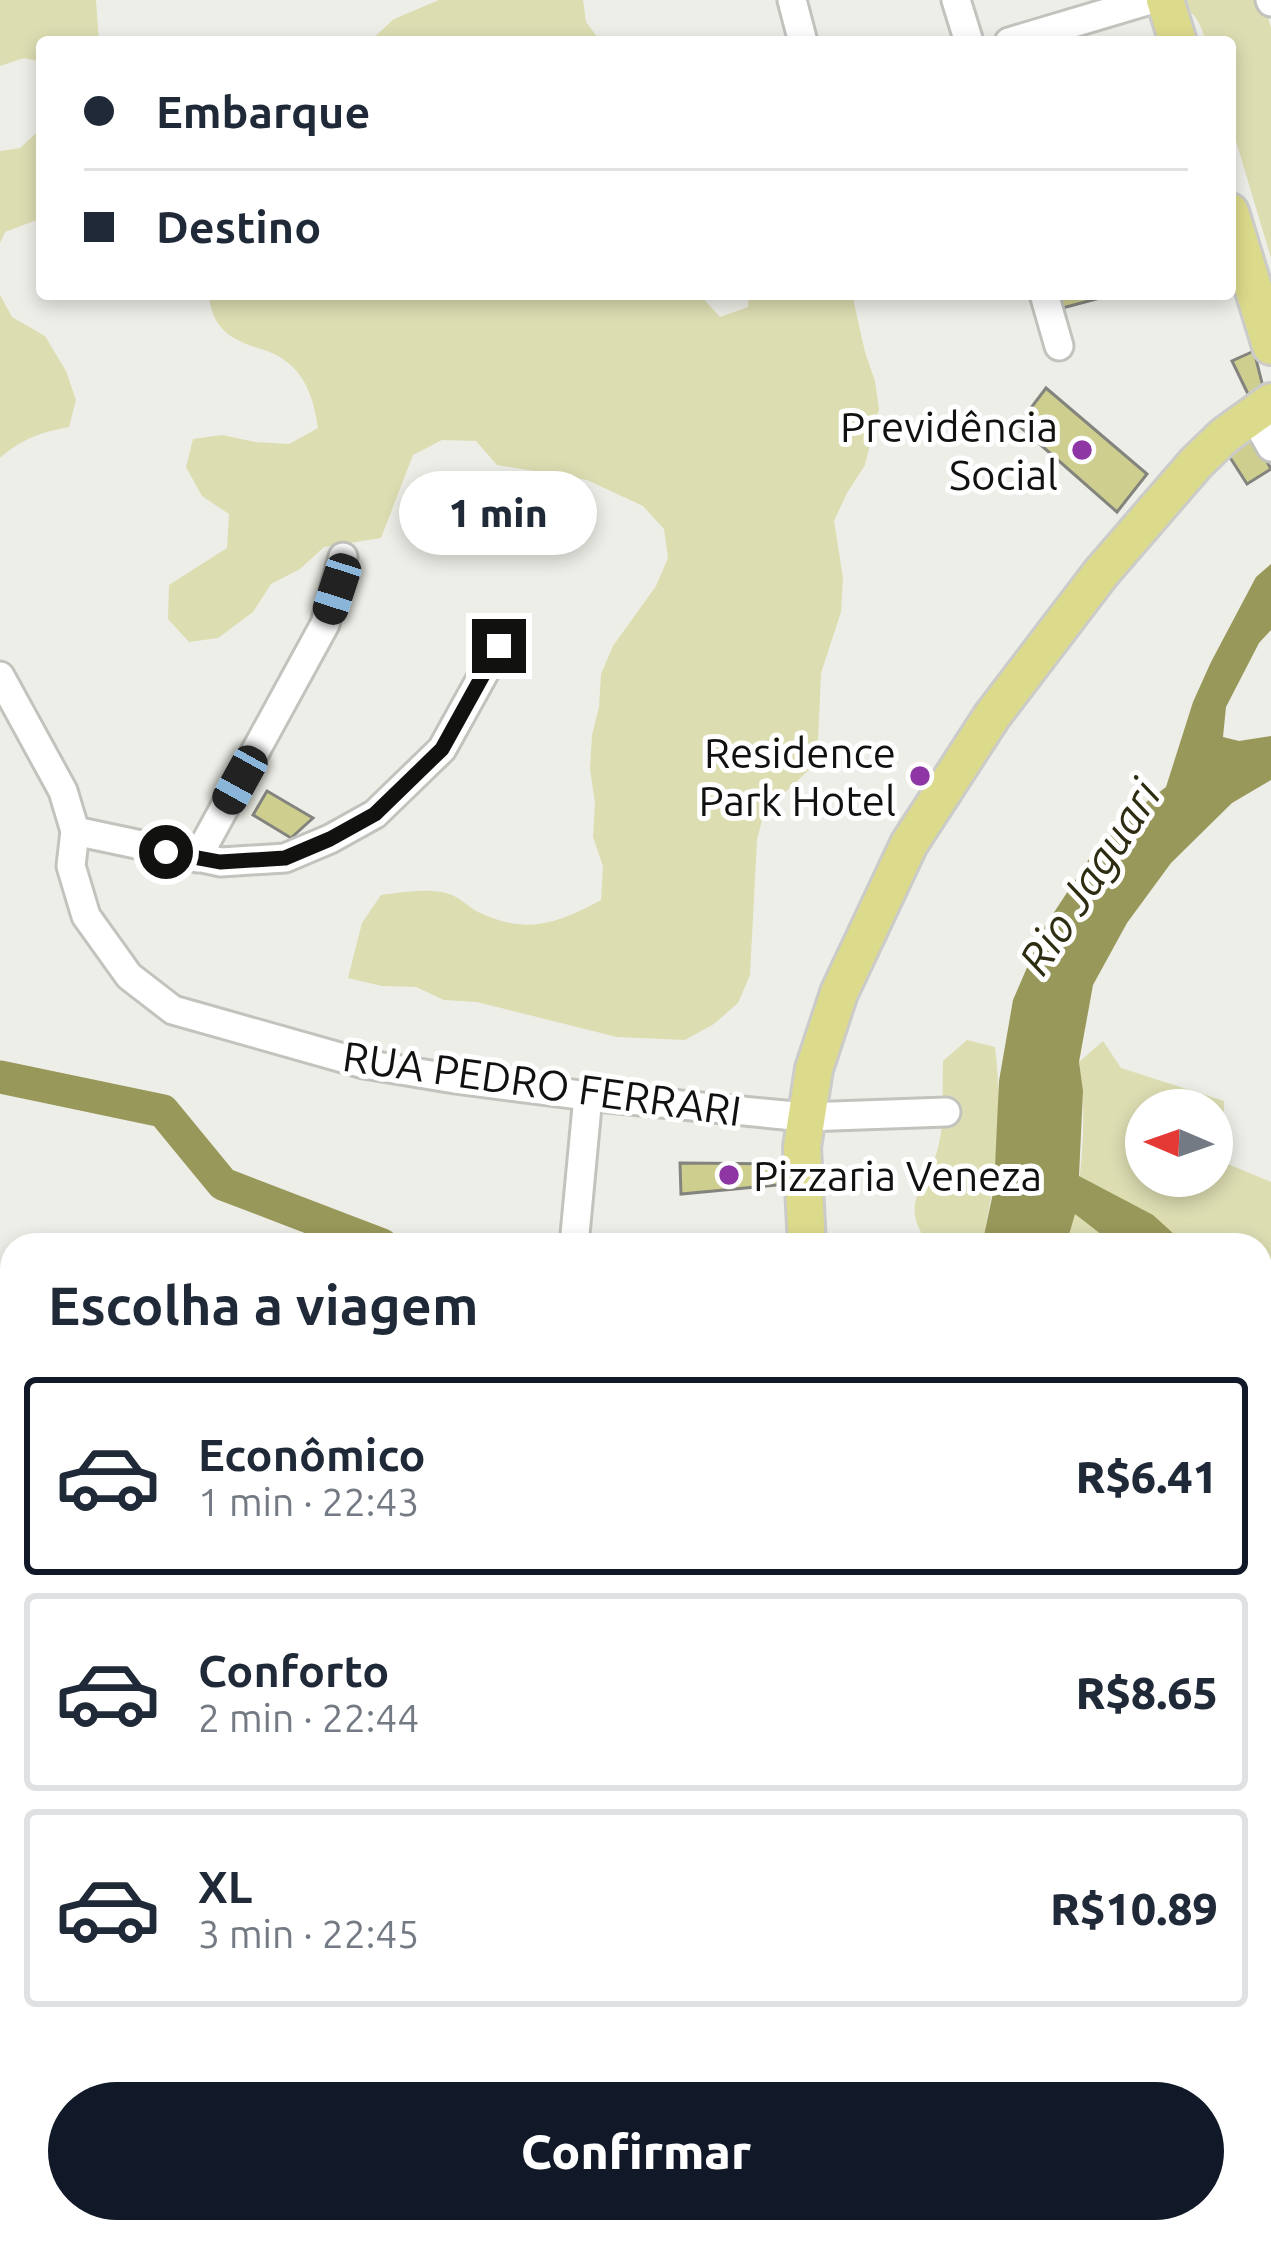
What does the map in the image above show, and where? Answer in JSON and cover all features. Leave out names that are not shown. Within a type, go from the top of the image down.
[{"type":"main road","points":[[1165,0],[1176,36]]},
{"type":"main road","points":[[1236,232],[1271,346]]},
{"type":"main road","points":[[806,1233],[802,1147],[814,1069],[839,992],[909,844],[992,716],[1101,573],[1196,463],[1262,408]]},
{"type":"street","points":[[792,0],[801,36]]},
{"type":"street","points":[[956,0],[967,36]]},
{"type":"street","points":[[1029,36],[1150,0]]},
{"type":"street","points":[[1046,300],[1059,346]]},
{"type":"street","points":[[1262,408],[1271,447]]},
{"type":"street","points":[[197,858],[325,624],[343,557]]},
{"type":"street","points":[[74,831],[220,862],[285,858],[330,839],[375,814],[442,749],[499,646]]},
{"type":"street","name":"RUA PEDRO FERRARI","points":[[0,676],[63,791],[74,831],[71,866],[86,916],[128,976],[173,1010],[364,1064],[588,1096],[805,1117],[946,1112]]},
{"type":"street","points":[[575,1233],[588,1096]]},
{"type":"green space","points":[[0,0],[96,0],[99,36],[36,36],[36,61],[24,58],[0,66]]},
{"type":"green space","points":[[439,0],[583,0],[586,22],[596,36],[376,36],[394,19]]},
{"type":"green space","points":[[1178,0],[1263,0],[1271,28],[1271,258],[1236,141],[1236,36],[1204,36],[1197,20]]},
{"type":"green space","points":[[36,133],[36,220],[5,232],[0,243],[0,151],[20,148]]},
{"type":"green space","points":[[0,295],[12,317],[45,336],[66,371],[76,400],[69,427],[32,437],[0,458]]},
{"type":"green space","points":[[210,300],[704,300],[720,317],[748,307],[749,300],[853,300],[879,409],[865,465],[834,521],[843,578],[841,612],[821,673],[818,741],[811,768],[764,812],[757,840],[750,975],[738,1003],[714,1024],[685,1040],[617,1037],[477,1002],[444,1000],[416,987],[348,978],[362,923],[381,895],[446,893],[495,919],[526,925],[570,915],[601,900],[603,866],[593,837],[590,769],[601,674],[613,646],[656,586],[668,558],[664,529],[643,506],[587,480],[497,465],[476,441],[442,440],[413,455],[381,538],[324,547],[300,569],[271,584],[253,612],[218,638],[189,642],[168,619],[169,585],[227,548],[229,514],[202,496],[186,467],[193,439],[222,435],[289,444],[318,428],[309,392],[297,372],[279,357],[239,341],[215,319]]},
{"type":"green space","points":[[967,1040],[995,1047],[998,1122],[984,1233],[922,1233],[916,1217],[918,1195],[940,1138],[943,1061]]},
{"type":"green space","points":[[1103,1041],[1121,1068],[1187,1089],[1125,1089],[1125,1197],[1233,1197],[1233,1166],[1271,1182],[1271,1233],[1069,1233],[1082,1154],[1079,1062]]},
{"type":"water","name":"Rio Jaguari","points":[[1271,564],[1271,630],[1259,643],[1226,707],[1223,737],[1239,741],[1271,736],[1271,780],[1232,803],[1171,863],[1127,923],[1093,985],[1079,1062],[1083,1091],[1079,1176],[1153,1215],[1173,1233],[1100,1233],[1075,1214],[1069,1233],[985,1233],[994,1188],[999,1081],[1013,1000],[1045,926],[1089,859],[1124,819],[1166,787],[1193,702],[1256,577]]},
{"type":"building","points":[[1057,300],[1093,300],[1059,309]]},
{"type":"building","points":[[1254,351],[1263,387],[1249,396],[1232,361]]},
{"type":"building","name":"Previdência Social","points":[[1046,388],[1147,474],[1117,512],[1018,425]]},
{"type":"building","points":[[1251,432],[1271,469],[1247,484],[1224,448]]},
{"type":"building","points":[[267,791],[313,818],[291,838],[253,815]]},
{"type":"building","name":"Pizzaria Veneza","points":[[680,1163],[778,1164],[778,1185],[681,1194]]},
{"type":"waterway","points":[[0,1077],[163,1111],[223,1184],[351,1233]]},
{"type":"place","name":"Previdência Social","points":[[1082,450]]},
{"type":"place","name":"Residence Park Hotel","points":[[920,776]]},
{"type":"place","name":"Pizzaria Veneza","points":[[729,1175]]},
{"type":"route","points":[[166,852],[220,862],[285,858],[375,814],[442,749],[499,646]]}]
